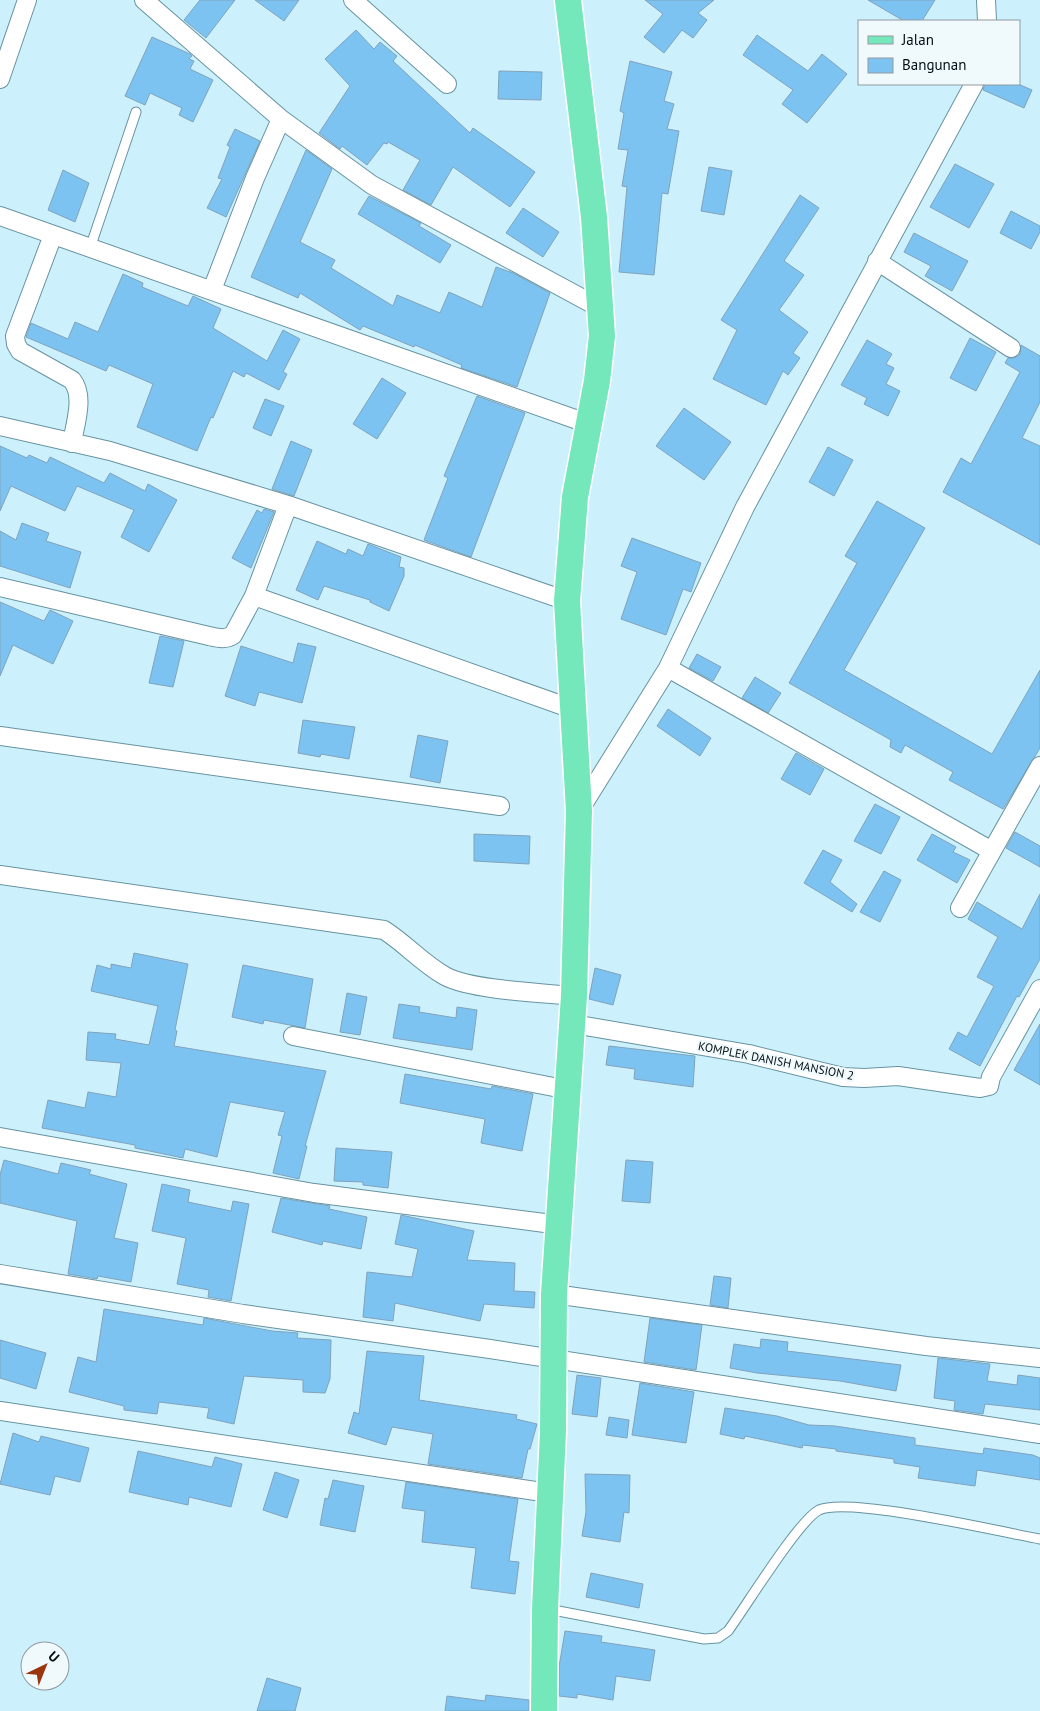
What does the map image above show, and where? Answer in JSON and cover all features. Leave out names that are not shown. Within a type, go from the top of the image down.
[{"type":"main road","points":[[544,1711],[554,1294],[573,1024],[579,811],[575,710],[567,601],[575,497],[600,360],[600,308],[594,217],[568,0]]},
{"type":"street","points":[[0,79],[27,0]]},
{"type":"street","points":[[144,0],[281,119],[372,185],[600,308]]},
{"type":"street","points":[[353,0],[447,84]]},
{"type":"street","points":[[986,0],[987,20]]},
{"type":"street","points":[[579,811],[668,668],[745,507],[973,85]]},
{"type":"street","points":[[212,290],[255,178],[281,119]]},
{"type":"street","points":[[0,216],[212,290],[376,351],[589,424]]},
{"type":"street","points":[[53,235],[15,336],[16,344],[20,351],[72,380],[78,387],[72,443]]},
{"type":"street","points":[[877,261],[1011,348]]},
{"type":"street","points":[[0,426],[110,451],[288,506],[567,601]]},
{"type":"street","points":[[0,587],[222,639],[234,636],[254,596],[288,506]]},
{"type":"street","points":[[254,596],[575,710]]},
{"type":"street","points":[[668,668],[992,851]]},
{"type":"street","points":[[0,736],[500,806]]},
{"type":"street","points":[[960,908],[1040,766]]},
{"type":"street","points":[[0,876],[384,930],[404,942],[424,962],[447,977],[477,985],[574,996]]},
{"type":"street","name":"KOMPLEK DANISH MANSION 2","points":[[573,1024],[748,1054],[843,1077],[898,1076],[980,1088],[989,1086],[991,1077],[1040,989]]},
{"type":"street","points":[[293,1036],[569,1090]]},
{"type":"street","points":[[0,1138],[314,1192],[560,1225]]},
{"type":"street","points":[[0,1274],[243,1314],[553,1359],[1040,1434]]},
{"type":"street","points":[[554,1294],[926,1346],[1040,1358]]},
{"type":"street","points":[[0,1411],[550,1493]]},
{"type":"lane","points":[[90,248],[136,112]]},
{"type":"lane","points":[[545,1609],[704,1639],[718,1638],[728,1631],[797,1532],[819,1510],[849,1506],[1040,1540]]},
{"type":"building","points":[[200,0],[235,0],[206,38],[184,20]]},
{"type":"building","points":[[255,0],[299,0],[284,21]]},
{"type":"building","points":[[645,0],[714,0],[698,13],[707,20],[693,38],[682,30],[664,53],[644,37],[663,14]]},
{"type":"building","points":[[868,0],[935,0],[923,20],[902,20]]},
{"type":"building","points":[[356,30],[374,49],[380,42],[397,56],[393,61],[470,133],[473,128],[535,172],[510,207],[453,167],[431,205],[403,190],[420,160],[388,142],[387,144],[384,143],[367,165],[342,146],[340,149],[319,133],[350,86],[325,59]]},
{"type":"building","points":[[757,35],[808,71],[822,54],[847,74],[807,123],[782,104],[793,90],[743,55]]},
{"type":"building","points":[[152,37],[190,54],[192,56],[189,59],[194,61],[190,69],[213,80],[193,122],[179,115],[182,108],[150,93],[145,105],[125,96]]},
{"type":"building","points":[[630,61],[672,72],[664,101],[674,104],[667,129],[679,131],[668,194],[662,193],[654,275],[619,272],[627,187],[622,186],[628,150],[618,149],[624,113],[620,111]]},
{"type":"building","points":[[499,71],[542,72],[541,100],[498,99]]},
{"type":"building","points":[[985,85],[1020,85],[1032,90],[1024,108],[983,90]]},
{"type":"building","points":[[235,129],[260,141],[226,217],[207,208],[222,179],[218,178],[230,147],[227,145]]},
{"type":"building","points":[[306,150],[332,169],[300,242],[335,260],[331,268],[393,306],[397,295],[440,313],[449,292],[482,307],[496,267],[513,273],[550,293],[517,387],[461,368],[462,365],[363,326],[360,330],[300,293],[298,298],[251,277]]},
{"type":"building","points":[[955,164],[994,184],[969,228],[930,207]]},
{"type":"building","points":[[709,167],[732,171],[724,215],[701,211]]},
{"type":"building","points":[[63,170],[89,183],[75,222],[48,210]]},
{"type":"building","points":[[800,195],[819,208],[784,261],[804,275],[779,310],[808,332],[793,353],[800,358],[788,375],[783,371],[766,405],[713,379],[737,330],[721,320]]},
{"type":"building","points":[[369,196],[421,223],[419,226],[451,245],[440,263],[358,214]]},
{"type":"building","points":[[523,208],[559,232],[543,257],[506,233]]},
{"type":"building","points":[[1011,211],[1040,226],[1040,232],[1031,249],[1000,233]]},
{"type":"building","points":[[914,233],[968,261],[952,291],[925,276],[931,266],[904,252]]},
{"type":"building","points":[[123,274],[143,283],[142,287],[188,306],[193,296],[221,309],[213,328],[267,361],[283,330],[300,339],[283,372],[287,374],[279,390],[246,373],[244,377],[233,371],[197,451],[137,427],[153,384],[109,365],[106,371],[26,337],[31,323],[68,339],[75,322],[98,332]]},
{"type":"building","points":[[970,338],[996,352],[976,391],[950,378]]},
{"type":"building","points":[[867,340],[892,354],[886,364],[894,368],[886,384],[900,391],[888,416],[864,404],[867,398],[841,385]]},
{"type":"building","points":[[1021,345],[1040,356],[1040,402],[1022,438],[1040,446],[1040,545],[943,492],[961,458],[971,464],[1020,372],[1005,363],[1008,358],[1015,358],[1020,354]]},
{"type":"building","points":[[382,378],[406,393],[377,439],[353,424]]},
{"type":"building","points":[[477,396],[525,413],[471,557],[424,540],[448,478],[444,476]]},
{"type":"building","points":[[265,399],[284,406],[271,436],[253,428]]},
{"type":"building","points":[[684,408],[731,442],[704,480],[656,446]]},
{"type":"building","points":[[291,441],[312,450],[294,496],[272,489]]},
{"type":"building","points":[[0,446],[27,458],[29,455],[47,463],[50,457],[104,483],[110,473],[145,491],[148,484],[177,500],[149,552],[121,537],[134,510],[77,486],[65,511],[11,486],[0,511]]},
{"type":"building","points":[[828,447],[853,460],[834,496],[809,482]]},
{"type":"building","points":[[877,501],[925,528],[844,670],[992,754],[1040,670],[1040,748],[1003,809],[949,780],[953,772],[905,745],[901,753],[890,747],[891,740],[789,683],[857,563],[845,556]]},
{"type":"building","points":[[264,509],[274,512],[251,568],[232,558],[257,510],[262,513]]},
{"type":"building","points":[[22,523],[49,533],[46,541],[81,552],[70,588],[0,566],[0,531],[16,540]]},
{"type":"building","points":[[632,538],[701,563],[691,592],[683,589],[666,635],[621,619],[637,572],[621,566]]},
{"type":"building","points":[[317,541],[346,554],[348,549],[363,556],[368,544],[401,557],[399,567],[404,568],[404,576],[389,611],[370,602],[370,600],[324,586],[318,600],[296,590]]},
{"type":"building","points":[[0,602],[44,621],[50,610],[73,621],[53,664],[13,645],[0,676]]},
{"type":"building","points":[[160,636],[184,641],[173,687],[149,683]]},
{"type":"building","points":[[298,643],[316,647],[302,703],[259,692],[255,706],[225,696],[241,646],[293,663]]},
{"type":"building","points":[[697,654],[721,667],[713,681],[689,668]]},
{"type":"building","points":[[755,677],[781,693],[768,713],[742,698]]},
{"type":"building","points":[[668,709],[711,738],[700,756],[657,726]]},
{"type":"building","points":[[303,720],[355,727],[349,759],[321,754],[320,757],[298,753]]},
{"type":"building","points":[[418,735],[448,741],[440,783],[410,777]]},
{"type":"building","points":[[796,753],[824,769],[810,795],[781,779]]},
{"type":"building","points":[[875,804],[900,817],[881,854],[854,841]]},
{"type":"building","points":[[1015,832],[1040,846],[1040,867],[1006,848]]},
{"type":"building","points":[[474,834],[530,836],[529,864],[474,861]]},
{"type":"building","points":[[932,834],[956,847],[953,852],[970,860],[957,883],[917,860]]},
{"type":"building","points":[[823,850],[842,860],[830,882],[857,904],[852,912],[804,883]]},
{"type":"building","points":[[884,871],[901,880],[880,922],[860,912]]},
{"type":"building","points":[[1040,894],[1040,959],[1019,997],[1017,996],[980,1066],[949,1049],[958,1032],[967,1037],[994,986],[977,977],[998,937],[968,919],[977,902],[1022,929]]},
{"type":"building","points":[[134,953],[188,964],[175,1030],[177,1031],[174,1046],[326,1071],[305,1146],[307,1146],[299,1179],[273,1173],[282,1136],[278,1135],[285,1112],[230,1102],[217,1157],[185,1149],[183,1158],[135,1148],[135,1145],[42,1128],[48,1100],[85,1108],[88,1092],[116,1097],[121,1063],[86,1060],[88,1032],[116,1034],[115,1039],[149,1045],[158,1006],[91,991],[97,965],[111,969],[111,964],[131,968]]},
{"type":"building","points":[[243,965],[313,979],[305,1028],[264,1020],[263,1024],[232,1017]]},
{"type":"building","points":[[595,968],[621,975],[613,1005],[589,999]]},
{"type":"building","points":[[347,993],[367,997],[360,1035],[340,1032]]},
{"type":"building","points":[[399,1004],[420,1007],[419,1012],[456,1018],[457,1007],[477,1010],[472,1050],[393,1038]]},
{"type":"building","points":[[1040,1024],[1040,1085],[1014,1070]]},
{"type":"building","points":[[609,1046],[695,1056],[693,1087],[634,1079],[635,1069],[606,1065]]},
{"type":"building","points":[[405,1074],[491,1089],[492,1086],[533,1094],[522,1151],[481,1143],[485,1119],[400,1103]]},
{"type":"building","points":[[336,1148],[392,1152],[388,1188],[363,1185],[363,1182],[334,1181]]},
{"type":"building","points":[[4,1160],[58,1174],[61,1163],[91,1170],[89,1174],[127,1184],[114,1238],[138,1243],[131,1282],[98,1276],[97,1279],[68,1274],[77,1221],[0,1203],[0,1175]]},
{"type":"building","points":[[626,1160],[653,1162],[650,1203],[622,1201]]},
{"type":"building","points":[[162,1184],[190,1190],[188,1202],[231,1211],[233,1201],[249,1204],[231,1301],[208,1297],[209,1290],[177,1284],[186,1238],[152,1231]]},
{"type":"building","points":[[281,1198],[330,1206],[329,1209],[367,1217],[361,1249],[323,1241],[322,1245],[272,1232]]},
{"type":"building","points":[[401,1215],[474,1231],[467,1260],[515,1263],[514,1291],[535,1292],[534,1308],[484,1304],[480,1321],[395,1303],[393,1321],[363,1317],[367,1272],[412,1277],[418,1249],[395,1244]]},
{"type":"building","points":[[714,1276],[731,1278],[728,1308],[710,1305]]},
{"type":"building","points":[[104,1309],[203,1325],[204,1318],[272,1331],[298,1333],[297,1338],[331,1340],[330,1379],[325,1393],[303,1392],[303,1380],[244,1376],[234,1424],[207,1418],[209,1408],[159,1402],[157,1414],[124,1410],[124,1406],[69,1392],[78,1357],[96,1362]]},
{"type":"building","points":[[650,1318],[702,1325],[696,1370],[644,1362]]},
{"type":"building","points":[[761,1339],[788,1342],[787,1351],[901,1365],[896,1391],[840,1381],[757,1373],[730,1368],[734,1344],[760,1348]]},
{"type":"building","points":[[0,1340],[46,1353],[36,1389],[0,1378]]},
{"type":"building","points":[[367,1351],[424,1356],[419,1400],[517,1415],[516,1419],[537,1424],[530,1449],[528,1449],[522,1478],[428,1464],[433,1434],[392,1427],[386,1445],[348,1433],[354,1412],[359,1414]]},
{"type":"building","points":[[938,1358],[990,1364],[987,1381],[1017,1385],[1018,1375],[1040,1378],[1040,1410],[985,1404],[983,1414],[954,1410],[955,1401],[934,1398]]},
{"type":"building","points":[[577,1375],[601,1378],[597,1417],[572,1414]]},
{"type":"building","points":[[640,1383],[694,1392],[686,1443],[632,1435]]},
{"type":"building","points":[[725,1408],[777,1416],[809,1425],[835,1426],[915,1438],[915,1445],[983,1454],[984,1448],[1033,1455],[1040,1458],[1040,1480],[977,1470],[975,1486],[918,1478],[920,1467],[894,1463],[894,1459],[803,1445],[802,1448],[745,1436],[744,1439],[720,1434]]},
{"type":"building","points":[[609,1417],[629,1420],[627,1438],[606,1435]]},
{"type":"building","points":[[13,1433],[39,1442],[41,1436],[89,1448],[80,1482],[55,1476],[50,1495],[0,1484]]},
{"type":"building","points":[[138,1451],[212,1467],[215,1457],[242,1464],[231,1507],[189,1497],[188,1505],[129,1492]]},
{"type":"building","points":[[275,1472],[299,1480],[287,1518],[263,1510]]},
{"type":"building","points":[[585,1474],[630,1475],[629,1513],[624,1512],[620,1542],[582,1536],[586,1512]]},
{"type":"building","points":[[333,1480],[364,1486],[355,1532],[320,1525],[325,1498],[328,1499]]},
{"type":"building","points":[[406,1482],[518,1499],[509,1561],[519,1562],[515,1594],[471,1588],[476,1548],[422,1542],[425,1511],[402,1508]]},
{"type":"building","points":[[591,1573],[643,1584],[639,1608],[586,1597]]},
{"type":"building","points":[[565,1631],[602,1636],[601,1642],[655,1650],[650,1681],[616,1676],[613,1700],[577,1694],[577,1698],[559,1696],[559,1667]]},
{"type":"building","points":[[267,1678],[301,1688],[295,1711],[257,1711]]},
{"type":"building","points":[[486,1695],[529,1700],[529,1711],[445,1711],[447,1696],[485,1701]]}]
